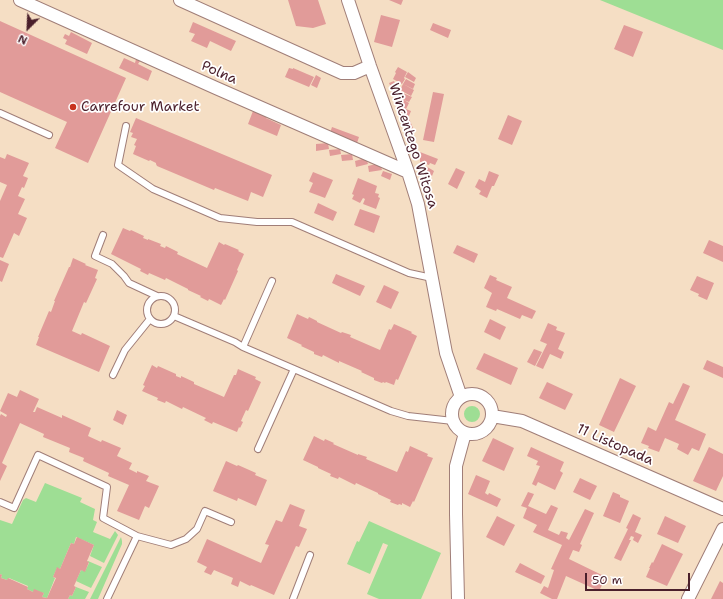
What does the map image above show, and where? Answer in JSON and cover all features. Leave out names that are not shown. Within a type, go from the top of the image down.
[{"type":"street","name":"Polna","points":[[20,0],[408,172]]},
{"type":"street","points":[[180,0],[342,73],[354,73],[370,66]]},
{"type":"street","name":"Wincentego Witosa","points":[[348,0],[418,204],[446,353],[461,397]]},
{"type":"street","points":[[471,394],[483,397],[490,407],[492,416],[486,428],[476,434],[465,433],[458,428],[453,421],[452,412],[454,404],[461,397],[471,394]]},
{"type":"street","name":"11 Listopada","points":[[492,416],[522,421],[723,509]]},
{"type":"street","points":[[458,599],[456,466],[465,433]]},
{"type":"street","points":[[688,599],[723,530]]},
{"type":"lane","points":[[0,113],[49,135]]},
{"type":"lane","points":[[126,126],[118,165],[153,189],[220,218],[257,222],[292,222],[409,273],[432,278]]},
{"type":"lane","points":[[102,235],[95,256],[112,264],[129,283],[157,296],[166,296],[174,302],[176,312],[172,320],[168,323],[158,324],[150,320],[147,306],[149,302],[157,296]]},
{"type":"lane","points":[[243,347],[272,281]]},
{"type":"lane","points":[[174,316],[391,411],[408,416],[453,421]]},
{"type":"lane","points":[[113,375],[125,350],[150,320]]},
{"type":"lane","points":[[258,449],[294,368]]},
{"type":"lane","points":[[0,502],[14,508],[38,455],[107,487],[103,518],[137,536],[171,545],[186,539],[197,529],[205,511],[231,522]]},
{"type":"lane","points":[[107,599],[137,536]]},
{"type":"lane","points":[[293,599],[310,555]]},
{"type":"green space","points":[[600,0],[723,0],[723,50]]},
{"type":"green space","points":[[469,406],[475,406],[480,411],[478,420],[475,422],[469,422],[464,417],[464,411]]},
{"type":"green space","points":[[45,483],[82,498],[80,502],[95,509],[93,520],[97,522],[93,532],[110,539],[115,531],[118,535],[104,563],[90,556],[94,545],[76,537],[74,544],[71,543],[60,569],[57,568],[53,577],[55,578],[47,598],[42,597],[44,593],[33,592],[27,589],[28,586],[9,578],[7,580],[1,578],[2,575],[0,574],[0,520],[12,524],[23,500],[26,498],[36,502]]},
{"type":"green space","points":[[369,521],[441,553],[421,599],[379,599],[367,594],[388,545],[383,543],[370,574],[347,564],[357,541],[359,542]]},
{"type":"green space","points":[[121,537],[122,544],[98,599],[90,599]]},
{"type":"green space","points":[[87,561],[102,567],[91,588],[76,581],[81,570],[85,571],[89,563]]},
{"type":"green space","points":[[76,587],[89,592],[85,599],[68,599],[70,595],[72,596]]},
{"type":"building","points":[[288,0],[318,0],[326,24],[313,28],[296,26]]},
{"type":"building","points":[[389,0],[403,0],[401,5]]},
{"type":"building","points":[[381,15],[400,20],[392,47],[374,42]]},
{"type":"building","name":"Carrefour Market","points":[[0,21],[126,78],[88,163],[55,148],[67,122],[0,92]]},
{"type":"building","points":[[193,22],[236,41],[231,51],[210,41],[207,48],[191,41],[195,34],[189,32]]},
{"type":"building","points":[[433,23],[451,30],[448,38],[430,30]]},
{"type":"building","points":[[624,25],[643,32],[633,57],[614,49]]},
{"type":"building","points":[[71,32],[92,43],[87,54],[65,44],[67,40],[63,38],[65,34],[69,36]]},
{"type":"building","points":[[124,58],[135,63],[136,59],[140,61],[138,64],[152,71],[148,81],[119,68]]},
{"type":"building","points":[[398,67],[407,72],[402,84],[393,79]]},
{"type":"building","points":[[289,68],[293,68],[314,77],[309,87],[285,77]]},
{"type":"building","points":[[408,72],[416,78],[414,82],[405,77]]},
{"type":"building","points":[[316,75],[321,78],[317,88],[311,85]]},
{"type":"building","points":[[406,79],[415,84],[413,89],[403,84]]},
{"type":"building","points":[[394,81],[400,92],[394,94],[389,83]]},
{"type":"building","points":[[403,84],[414,90],[411,96],[400,90]]},
{"type":"building","points":[[401,92],[412,97],[409,102],[404,100],[409,103],[406,109],[411,111],[409,116],[399,112],[402,106],[397,104]]},
{"type":"building","points":[[433,92],[444,94],[434,142],[423,140]]},
{"type":"building","points":[[253,111],[267,116],[266,118],[281,125],[277,136],[248,124]]},
{"type":"building","points":[[508,115],[522,121],[512,145],[498,139]]},
{"type":"building","points":[[408,116],[413,128],[407,130],[403,119]]},
{"type":"building","points":[[136,118],[272,175],[263,197],[251,192],[248,201],[215,188],[214,190],[157,166],[156,163],[150,160],[149,161],[133,154],[136,146],[134,145],[137,139],[131,137],[133,133],[130,132]]},
{"type":"building","points":[[332,127],[359,137],[356,146],[329,136]]},
{"type":"building","points":[[328,143],[329,149],[316,151],[316,144]]},
{"type":"building","points":[[340,149],[341,154],[330,156],[329,150]]},
{"type":"building","points":[[420,152],[438,159],[435,165],[420,162]]},
{"type":"building","points":[[7,154],[29,163],[23,176],[28,178],[24,188],[22,187],[18,196],[25,199],[18,214],[27,218],[19,236],[14,233],[3,258],[0,257],[0,201],[7,185],[0,182],[0,157],[5,159]]},
{"type":"building","points":[[352,154],[353,160],[342,161],[341,155]]},
{"type":"building","points":[[366,158],[368,164],[356,167],[355,161]]},
{"type":"building","points":[[380,163],[382,170],[369,172],[368,166]]},
{"type":"building","points":[[424,165],[434,171],[432,176],[422,171]]},
{"type":"building","points":[[456,168],[465,172],[457,189],[448,184]]},
{"type":"building","points":[[383,171],[392,174],[390,180],[381,176]]},
{"type":"building","points":[[489,171],[499,175],[487,198],[479,194],[481,191],[475,187],[479,179],[485,182]]},
{"type":"building","points":[[313,172],[333,180],[325,198],[309,192],[313,183],[309,181]]},
{"type":"building","points":[[358,178],[377,186],[375,193],[379,194],[378,197],[380,198],[376,209],[363,204],[365,199],[363,198],[360,203],[352,199],[354,195],[352,194]]},
{"type":"building","points":[[318,203],[337,212],[333,221],[314,213]]},
{"type":"building","points":[[360,209],[380,216],[374,233],[354,225]]},
{"type":"building","points":[[123,228],[144,236],[143,238],[161,244],[160,246],[165,248],[166,246],[178,252],[177,254],[207,268],[219,242],[239,250],[238,251],[244,254],[225,300],[224,299],[221,305],[209,299],[208,301],[166,278],[165,280],[149,273],[148,275],[140,271],[141,269],[111,254]]},
{"type":"building","points":[[709,240],[723,246],[723,262],[703,253]]},
{"type":"building","points":[[457,245],[478,254],[474,263],[453,253]]},
{"type":"building","points":[[73,258],[98,270],[95,278],[97,279],[86,303],[84,302],[72,331],[81,335],[82,333],[110,346],[99,372],[36,345],[49,311],[51,312],[54,301]]},
{"type":"building","points":[[0,260],[9,264],[2,282],[0,281]]},
{"type":"building","points":[[336,274],[365,286],[360,296],[332,283]]},
{"type":"building","points":[[490,275],[497,278],[496,280],[512,287],[507,298],[536,311],[532,319],[522,315],[520,319],[497,309],[496,311],[486,307],[492,293],[484,288]]},
{"type":"building","points":[[697,276],[714,283],[707,300],[690,290]]},
{"type":"building","points":[[384,285],[399,292],[391,309],[376,302]]},
{"type":"building","points":[[297,314],[308,319],[309,317],[341,333],[351,335],[350,337],[380,350],[389,329],[391,330],[394,324],[412,332],[411,333],[417,336],[398,380],[396,379],[394,385],[386,382],[382,383],[374,380],[374,378],[361,372],[362,371],[339,361],[339,363],[323,355],[322,357],[314,354],[314,352],[287,338]]},
{"type":"building","points":[[490,319],[506,327],[500,340],[484,332]]},
{"type":"building","points":[[548,323],[557,327],[556,330],[565,333],[558,349],[564,352],[561,359],[550,354],[543,369],[536,366],[547,344],[540,341]]},
{"type":"building","points":[[534,349],[542,352],[535,366],[527,362]]},
{"type":"building","points":[[484,353],[518,368],[511,385],[476,369]]},
{"type":"building","points":[[707,360],[723,367],[723,378],[703,369]]},
{"type":"building","points":[[152,365],[176,374],[176,376],[181,378],[181,376],[194,382],[194,384],[224,397],[238,369],[256,377],[255,379],[261,382],[248,411],[246,410],[241,421],[243,422],[237,432],[213,422],[212,424],[204,420],[206,418],[183,407],[182,409],[166,401],[165,403],[157,400],[158,398],[142,391],[145,386],[143,385]]},
{"type":"building","points":[[620,378],[636,386],[614,432],[599,425]]},
{"type":"building","points":[[547,382],[573,394],[565,410],[539,398]]},
{"type":"building","points":[[683,383],[690,386],[675,420],[706,434],[699,451],[692,448],[688,455],[677,449],[679,444],[665,438],[659,452],[648,448],[649,446],[641,443],[648,427],[656,431],[669,402],[673,404]]},
{"type":"building","points":[[20,390],[39,399],[33,412],[35,412],[37,407],[62,418],[62,415],[91,428],[88,436],[121,448],[117,456],[132,463],[129,469],[149,476],[146,481],[159,486],[149,508],[145,506],[139,520],[117,511],[129,485],[108,476],[109,473],[83,461],[84,458],[69,452],[70,448],[43,437],[44,434],[20,423],[2,463],[7,466],[0,481],[0,416],[1,414],[6,417],[7,415],[0,411],[8,393],[17,397]]},
{"type":"building","points":[[117,410],[127,415],[123,425],[113,420]]},
{"type":"building","points":[[314,436],[324,441],[325,439],[358,455],[367,457],[366,459],[397,472],[406,451],[408,452],[410,446],[428,454],[427,456],[433,458],[414,502],[413,501],[410,507],[402,503],[402,505],[398,505],[390,502],[391,500],[378,493],[356,483],[355,485],[339,477],[338,479],[330,476],[331,474],[303,460]]},
{"type":"building","points":[[493,438],[514,448],[504,471],[482,461]]},
{"type":"building","points":[[531,447],[564,462],[560,471],[563,473],[555,490],[538,482],[536,486],[532,484],[540,466],[536,465],[538,461],[527,456]]},
{"type":"building","points":[[709,447],[723,454],[723,476],[716,491],[693,481]]},
{"type":"building","points":[[226,461],[256,473],[255,475],[267,480],[256,506],[238,498],[237,501],[213,491]]},
{"type":"building","points":[[476,475],[490,481],[485,493],[488,495],[489,493],[501,499],[497,507],[468,494]]},
{"type":"building","points":[[580,478],[597,486],[590,500],[573,492]]},
{"type":"building","points":[[528,492],[534,494],[528,506],[546,514],[551,505],[558,508],[548,530],[559,535],[561,531],[568,533],[566,538],[569,540],[585,509],[594,513],[580,544],[582,545],[579,552],[573,550],[569,559],[606,577],[599,591],[566,576],[557,599],[552,599],[540,593],[544,586],[548,588],[554,570],[551,569],[562,545],[533,532],[537,525],[523,518],[527,508],[521,506]]},
{"type":"building","points":[[613,492],[629,501],[620,523],[603,516]]},
{"type":"building","points":[[290,504],[305,510],[299,526],[307,529],[299,547],[296,546],[274,595],[240,581],[238,587],[231,584],[233,578],[214,570],[211,575],[204,572],[207,567],[197,562],[207,539],[261,563],[269,545],[265,544],[276,520],[282,522]]},
{"type":"building","points":[[633,514],[641,518],[635,532],[642,535],[638,543],[633,540],[634,537],[631,536],[629,540],[631,540],[621,561],[614,558],[628,529],[626,528]]},
{"type":"building","points":[[497,516],[515,525],[504,546],[486,537]]},
{"type":"building","points":[[665,516],[686,526],[678,543],[657,534]]},
{"type":"building","points":[[77,537],[94,545],[87,561],[89,562],[85,572],[81,570],[74,586],[76,587],[72,596],[70,595],[68,599],[0,599],[0,574],[2,575],[1,578],[7,580],[8,578],[28,587],[27,589],[33,592],[34,589],[44,593],[42,597],[47,598],[56,578],[53,577],[57,567],[60,569],[71,543],[74,544]]},
{"type":"building","points":[[662,544],[683,554],[667,586],[646,577],[649,568]]},
{"type":"building","points":[[520,563],[545,576],[541,584],[515,572]]},
{"type":"building","points":[[720,581],[723,583],[723,599],[711,599]]},
{"type":"place","name":"Carrefour Market","points":[[73,107]]}]
